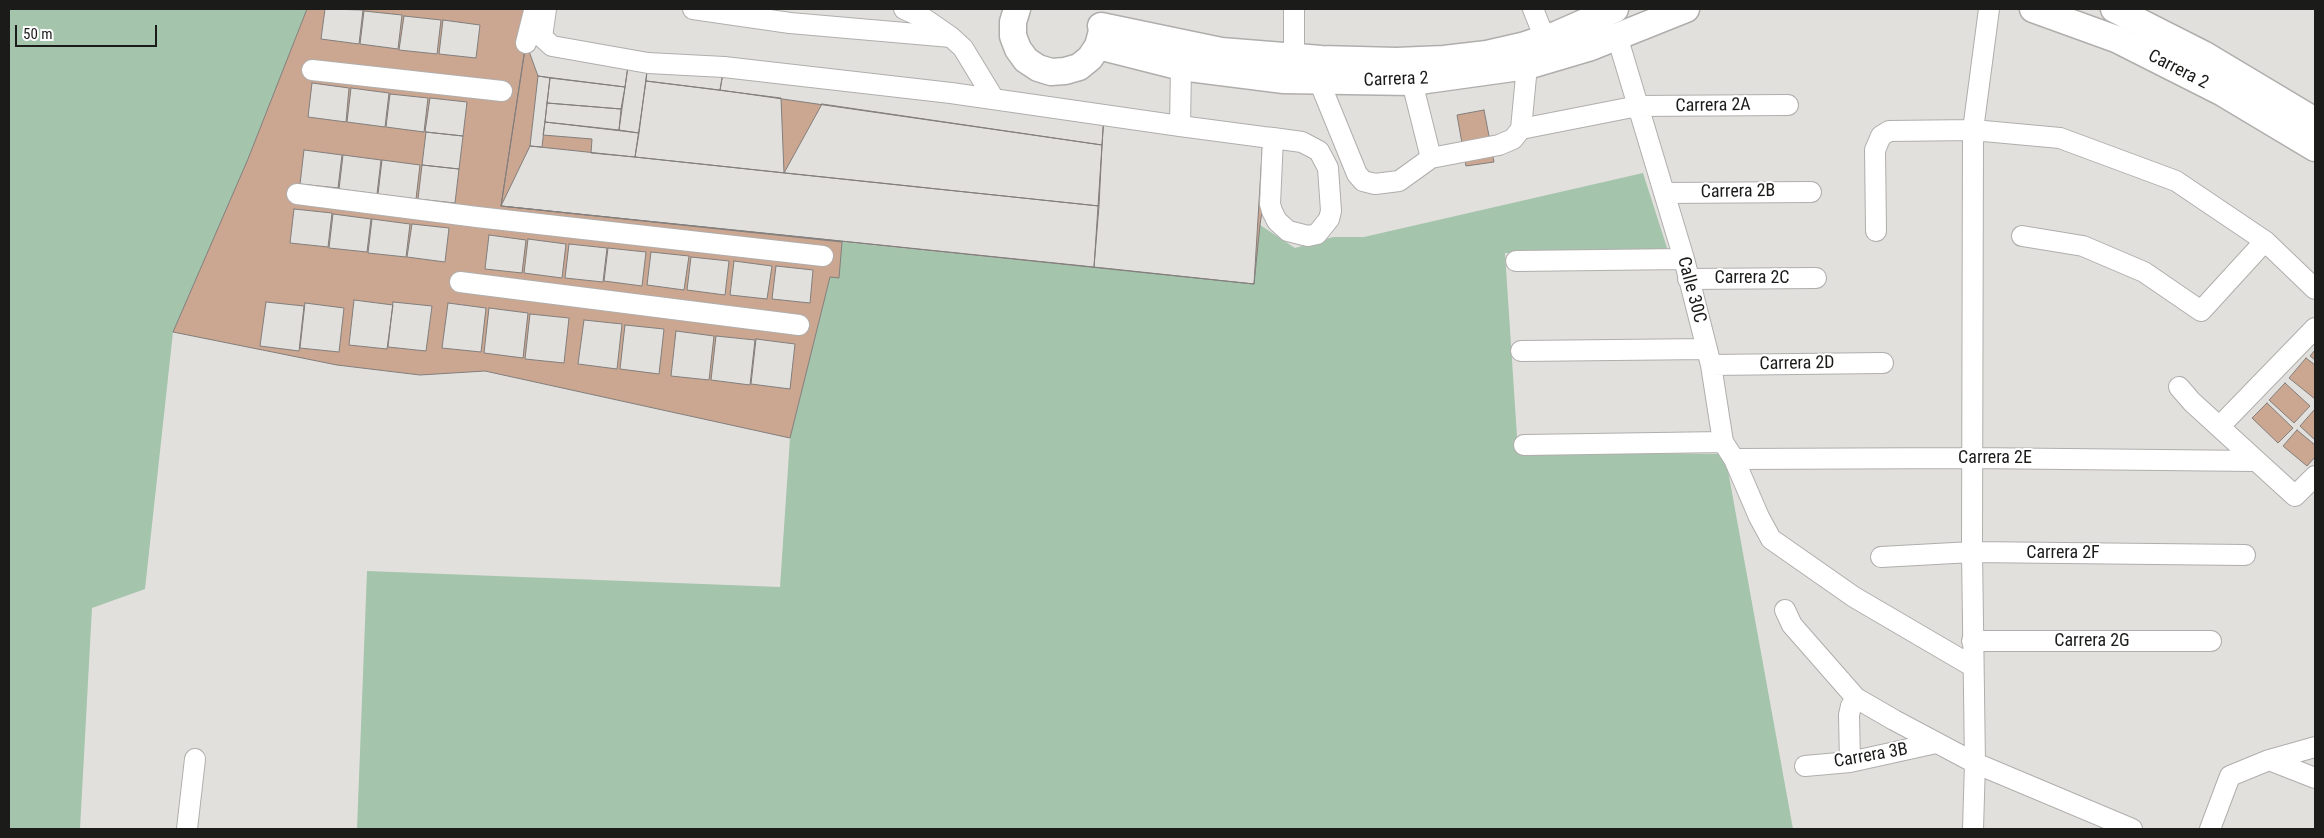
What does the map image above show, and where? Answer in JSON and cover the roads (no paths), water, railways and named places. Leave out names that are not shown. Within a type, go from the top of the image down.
[{"type":"main road","name":"Carrera 2","points":[[1099,27],[1221,51],[1294,58],[1396,61],[1444,59],[1487,54],[1546,39],[1615,9]]},
{"type":"main road","name":"Carrera 2","points":[[1099,27],[1181,67],[1284,80],[1412,82],[1527,66],[1591,47],[1686,9]]},
{"type":"main road","name":"Carrera 2","points":[[2033,9],[2116,39],[2223,93],[2315,148]]},
{"type":"main road","name":"Carrera 2","points":[[2114,9],[2202,54],[2314,116]]},
{"type":"main road","points":[[1011,11],[1013,36],[1018,49],[1026,60],[1038,68],[1052,72],[1079,67],[1090,58],[1099,27]]},
{"type":"street","points":[[526,43],[534,9]]},
{"type":"street","points":[[546,9],[542,37],[552,46],[648,63],[724,67],[994,99],[1302,142],[1312,146],[1325,160],[1332,199],[1329,220],[1317,234],[1308,236],[1288,230],[1277,221],[1272,211],[1270,204],[1272,138]]},
{"type":"street","points":[[693,9],[790,24],[951,37]]},
{"type":"street","points":[[904,9],[922,17],[951,37],[962,48],[994,99]]},
{"type":"street","points":[[1294,9],[1294,58]]},
{"type":"street","points":[[1532,9],[1546,39]]},
{"type":"street","points":[[1973,829],[1975,763],[1972,666],[1971,458],[1973,130],[1989,9]]},
{"type":"street","name":"Calle 30C","points":[[1617,36],[1684,259],[1709,357],[1724,442],[1734,459],[1759,517],[1771,539],[1854,597],[1972,666]]},
{"type":"street","points":[[1319,81],[1357,174],[1363,181],[1375,184],[1399,181],[1432,158],[1499,145],[1512,139],[1521,128],[1527,66]]},
{"type":"street","points":[[1180,126],[1181,67]]},
{"type":"street","points":[[312,70],[502,91]]},
{"type":"street","points":[[1412,82],[1432,158]]},
{"type":"street","name":"Carrera 2A","points":[[1521,128],[1638,106],[1788,105]]},
{"type":"street","points":[[1876,231],[1876,150],[1881,136],[1889,131],[1973,130],[2060,138],[2176,181],[2265,241],[2315,289]]},
{"type":"street","name":"Carrera 2B","points":[[1664,193],[1812,192]]},
{"type":"street","points":[[297,194],[477,217],[822,256]]},
{"type":"street","points":[[2022,236],[2082,246],[2144,272],[2201,311],[2265,241]]},
{"type":"street","points":[[1516,261],[1684,259]]},
{"type":"street","name":"Carrera 2C","points":[[1688,279],[1816,278]]},
{"type":"street","points":[[460,282],[799,324]]},
{"type":"street","points":[[2220,426],[2315,328]]},
{"type":"street","name":"Carrera 2D","points":[[1521,351],[1883,363]]},
{"type":"street","points":[[2180,387],[2192,402],[2295,496],[2315,476]]},
{"type":"street","points":[[1524,444],[1724,442]]},
{"type":"street","name":"Carrera 2E","points":[[1734,459],[1971,458],[2255,461]]},
{"type":"street","name":"Carrera 2F","points":[[1882,556],[1972,552],[2245,555]]},
{"type":"street","points":[[1785,610],[1792,625],[1856,698],[1975,763],[2132,829]]},
{"type":"street","name":"Carrera 2G","points":[[1972,640],[2211,640]]},
{"type":"street","points":[[1850,762],[1849,715],[1851,706],[1856,698]]},
{"type":"street","name":"Carrera 3B","points":[[1804,766],[1850,762],[1936,743]]},
{"type":"street","points":[[2210,829],[2230,776],[2269,760],[2315,747]]},
{"type":"street","points":[[188,829],[195,759]]},
{"type":"street","points":[[2269,760],[2315,778]]}]
